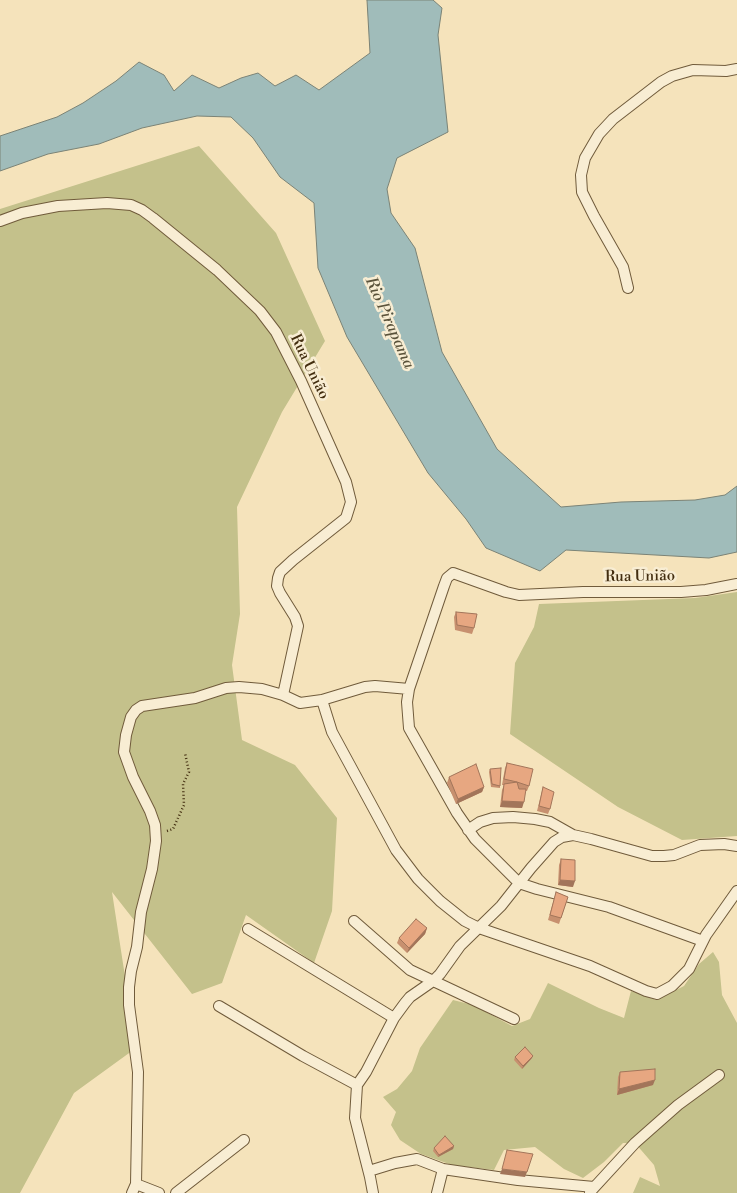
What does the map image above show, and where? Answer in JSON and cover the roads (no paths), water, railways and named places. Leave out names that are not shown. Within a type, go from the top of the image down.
[{"type":"street","points":[[628,288],[623,267],[582,192],[580,175],[585,158],[599,134],[613,119],[661,82],[672,76],[693,70],[726,71],[737,69]]},
{"type":"street","name":"Rua União","points":[[0,221],[22,213],[58,206],[106,203],[131,205],[153,218],[217,270],[260,310],[276,332],[301,381],[346,482],[351,502],[346,518],[280,572],[277,586],[295,617],[298,626],[283,695]]},
{"type":"street","name":"Rua União","points":[[409,689],[444,586],[451,574],[457,573],[500,590],[519,595],[583,592],[681,592],[706,590],[737,584]]},
{"type":"street","points":[[159,1193],[134,1189],[138,1072],[129,1005],[129,987],[137,947],[141,912],[152,869],[156,834],[150,811],[133,777],[124,752],[124,745],[128,726],[136,710],[142,706],[195,698],[226,688],[250,687],[283,695],[300,703],[322,700],[365,687],[409,689],[407,702],[409,728],[415,740],[468,830],[489,854],[519,883],[609,908],[704,941]]},
{"type":"street","points":[[322,700],[332,732],[396,850],[418,879],[440,901],[465,921],[479,928],[590,966],[653,994],[663,992],[681,978],[737,891]]},
{"type":"street","points":[[468,830],[480,822],[493,818],[512,817],[550,822],[572,835],[652,856],[674,855],[700,845],[724,844],[737,846]]},
{"type":"street","points":[[373,1193],[355,1118],[357,1086],[394,1018],[410,997],[433,981],[446,967],[460,946],[501,906],[554,842],[562,837],[572,835]]},
{"type":"street","points":[[354,921],[410,970],[514,1019]]},
{"type":"street","points":[[248,929],[394,1018]]},
{"type":"street","points":[[219,1006],[357,1086]]},
{"type":"street","points":[[368,1171],[417,1159],[443,1169],[592,1190],[635,1143],[678,1105],[719,1075]]},
{"type":"street","points":[[176,1193],[244,1140]]},
{"type":"street","points":[[438,1193],[443,1169]]},
{"type":"water","name":"Rio Pirapama","points":[[367,0],[433,0],[442,8],[438,35],[448,132],[397,158],[387,189],[391,213],[415,248],[442,352],[497,449],[561,507],[621,502],[695,500],[725,495],[737,486],[737,552],[709,558],[566,550],[540,571],[486,548],[466,519],[428,473],[347,337],[318,268],[314,203],[280,177],[253,138],[231,117],[197,116],[142,128],[99,144],[48,154],[0,171],[0,136],[57,117],[83,103],[116,81],[139,62],[164,75],[174,91],[192,75],[219,88],[258,73],[275,86],[296,75],[319,90],[370,53]]}]
